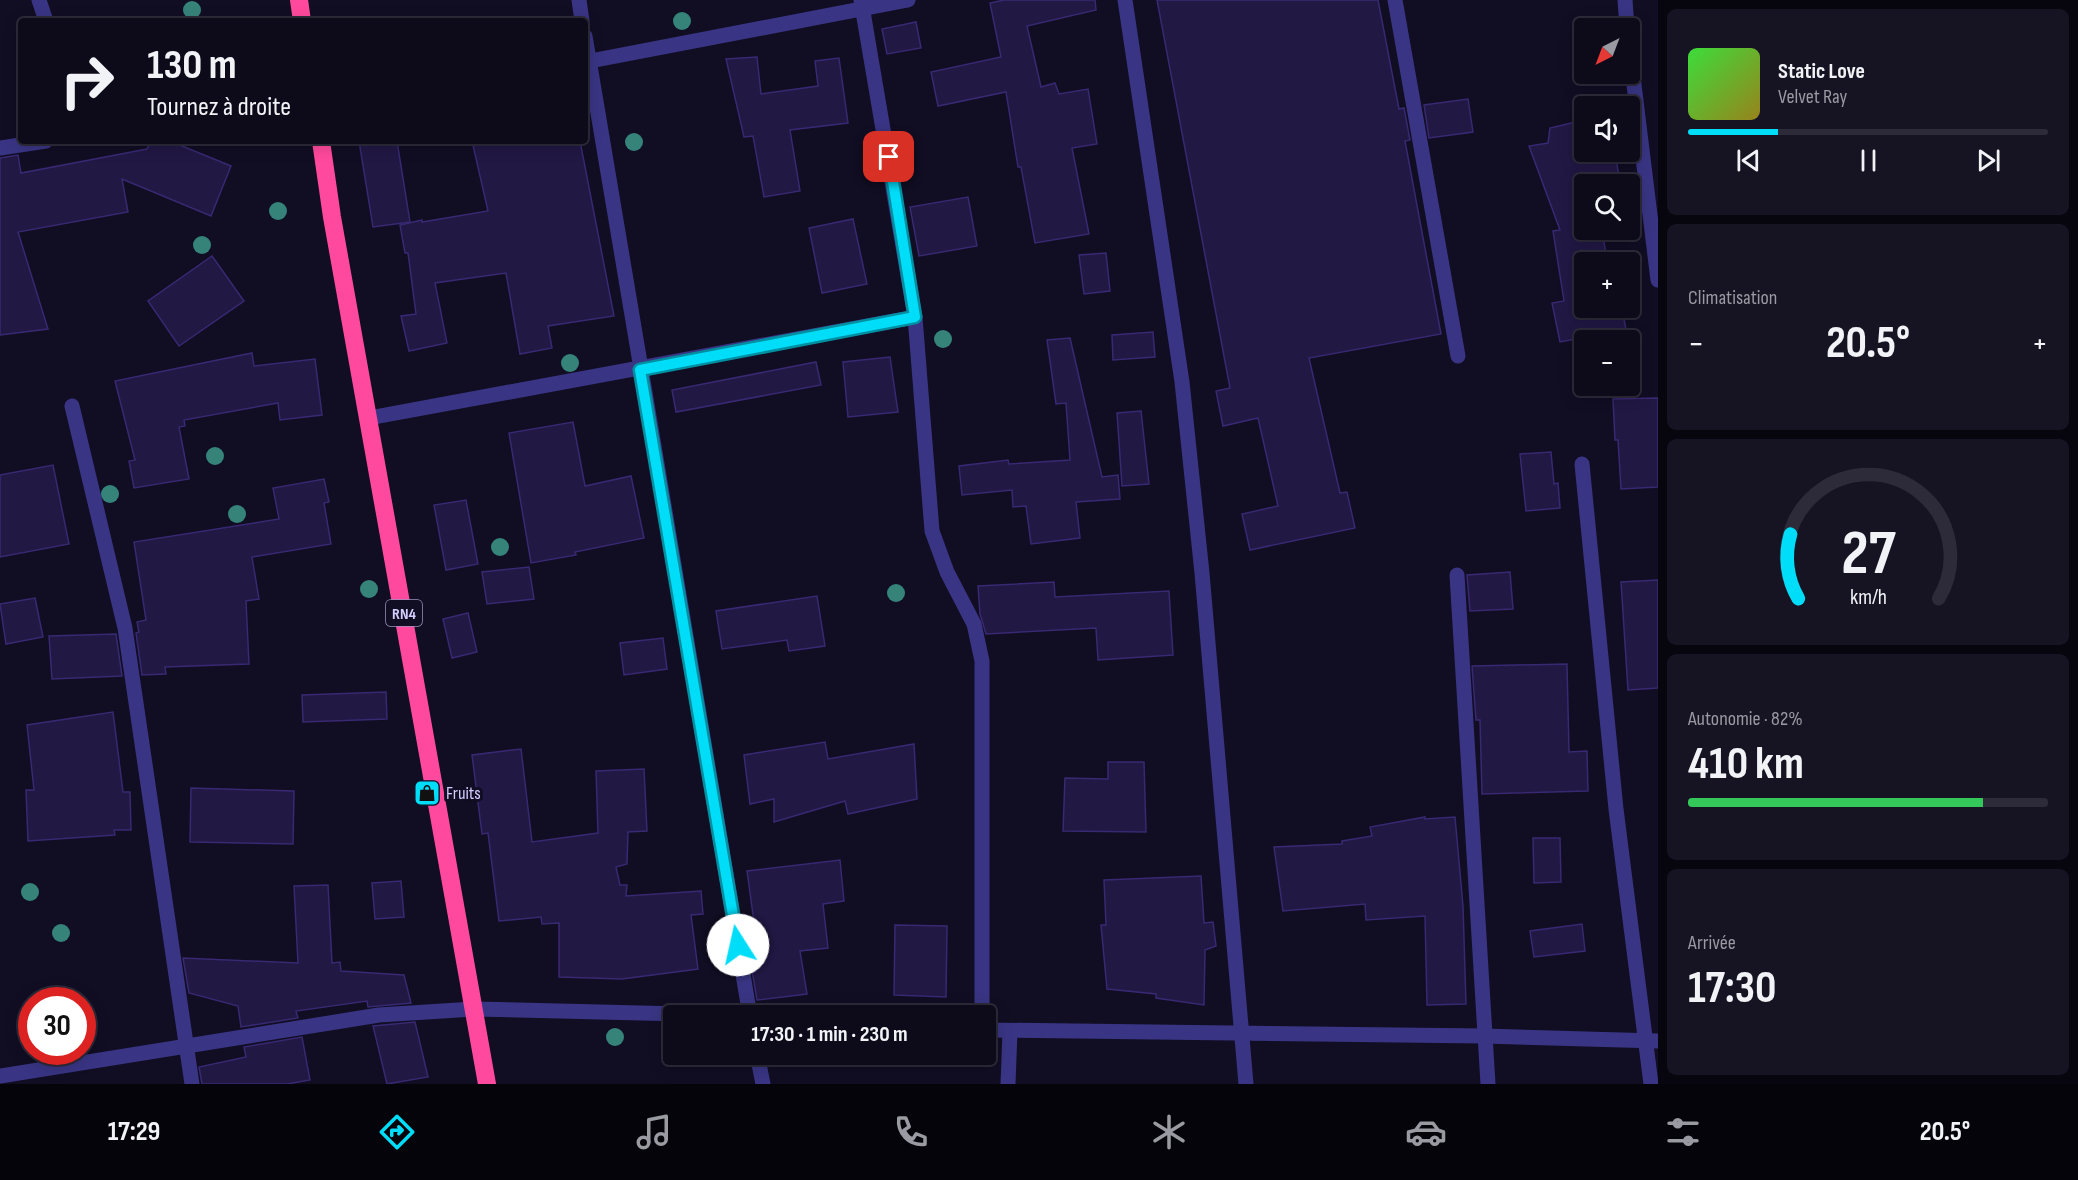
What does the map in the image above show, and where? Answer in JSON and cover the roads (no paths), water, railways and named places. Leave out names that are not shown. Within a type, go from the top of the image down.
[{"type":"highway","points":[[299,0],[302,18]]},
{"type":"highway","name":"RN4","points":[[321,144],[332,217],[487,1084]]},
{"type":"street","points":[[39,0],[45,18]]},
{"type":"street","points":[[579,0],[582,18]]},
{"type":"street","points":[[588,61],[862,4],[908,0]]},
{"type":"street","points":[[1125,0],[1184,406],[1204,596],[1246,1084]]},
{"type":"street","points":[[1395,0],[1458,356]]},
{"type":"street","points":[[1625,0],[1627,18]]},
{"type":"street","points":[[862,4],[915,317],[933,531],[947,572],[974,624],[982,661],[982,1005]]},
{"type":"street","points":[[588,67],[753,1005]]},
{"type":"street","points":[[1634,84],[1658,280]]},
{"type":"street","points":[[0,148],[26,144]]},
{"type":"street","points":[[369,418],[640,370],[915,317]]},
{"type":"street","points":[[72,406],[125,628],[192,1084]]},
{"type":"street","points":[[1582,464],[1616,809],[1652,1041],[1651,1084]]},
{"type":"street","points":[[1457,575],[1488,1084]]},
{"type":"street","points":[[0,1076],[379,1015],[474,1009],[663,1013]]},
{"type":"street","points":[[996,1030],[1484,1035],[1652,1041]]},
{"type":"street","points":[[1008,1084],[1010,1031]]},
{"type":"street","points":[[759,1065],[763,1084]]},
{"type":"place","name":"Fruits","points":[[427,793]]}]
